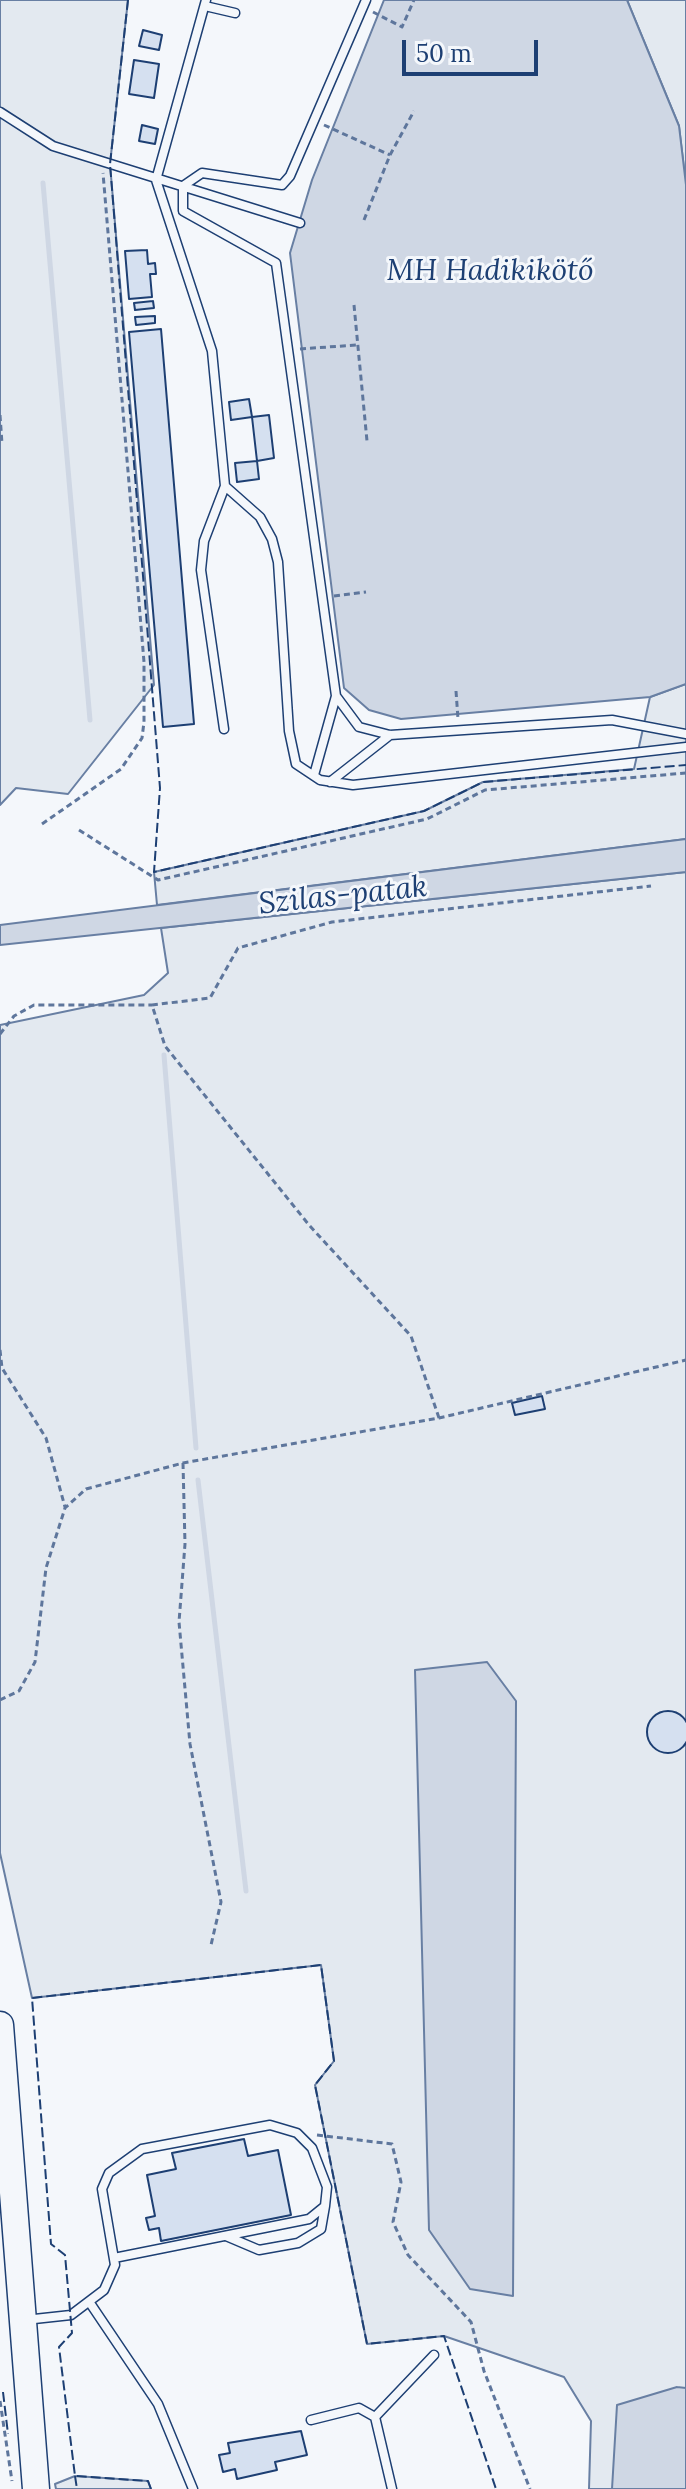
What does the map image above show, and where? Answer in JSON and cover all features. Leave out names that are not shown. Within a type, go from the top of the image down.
[{"type":"main road","points":[[0,2025],[36,2489]]},
{"type":"lane","points":[[224,729],[201,570],[204,541],[225,486],[212,351],[156,180],[206,3],[235,13]]},
{"type":"lane","points":[[183,186],[202,173],[282,185],[314,120],[364,3]]},
{"type":"lane","points":[[0,112],[53,146],[300,223]]},
{"type":"lane","points":[[183,186],[183,211],[276,263],[336,696],[314,775]]},
{"type":"lane","points":[[225,486],[260,517],[272,539],[278,562],[289,731],[296,764],[320,780],[353,785],[686,747]]},
{"type":"lane","points":[[336,696],[359,727],[390,735],[612,720],[686,734]]},
{"type":"lane","points":[[330,782],[390,735]]},
{"type":"lane","points":[[23,2320],[71,2315],[104,2290],[115,2265],[102,2189],[109,2173],[142,2149],[270,2125],[297,2133],[312,2148],[327,2187],[321,2229],[298,2243],[259,2250],[226,2236]]},
{"type":"lane","points":[[114,2258],[309,2219],[325,2206]]},
{"type":"lane","points":[[90,2303],[158,2404],[193,2489]]},
{"type":"lane","points":[[375,2417],[434,2355]]},
{"type":"lane","points":[[311,2420],[359,2408],[375,2417],[392,2489]]},
{"type":"path","points":[[364,3],[402,27],[414,0]]},
{"type":"path","points":[[364,220],[390,155],[414,111]]},
{"type":"path","points":[[314,120],[390,155]]},
{"type":"path","points":[[42,824],[121,769],[135,753],[144,722],[144,662],[102,161]]},
{"type":"path","points":[[354,305],[367,441]]},
{"type":"path","points":[[288,350],[356,345]]},
{"type":"path","points":[[0,415],[2,444]]},
{"type":"path","points":[[322,597],[366,592]]},
{"type":"path","points":[[456,691],[459,731]]},
{"type":"path","points":[[79,830],[158,880],[427,819],[485,790],[686,773]]},
{"type":"path","points":[[0,1034],[14,1016],[34,1005],[152,1005],[210,998],[238,948],[332,922],[651,886]]},
{"type":"path","points":[[152,1005],[165,1046],[309,1225],[411,1336],[439,1418]]},
{"type":"path","points":[[0,1350],[2,1368],[46,1438],[65,1508]]},
{"type":"path","points":[[0,1700],[19,1691],[35,1662],[46,1568],[65,1508],[86,1489],[183,1463],[439,1418],[686,1360]]},
{"type":"path","points":[[183,1463],[185,1544],[179,1622],[190,1744],[221,1902],[211,1945]]},
{"type":"path","points":[[297,2133],[392,2144],[401,2182],[393,2222],[408,2255],[471,2322],[484,2371],[530,2489]]},
{"type":"path","points":[[0,2401],[13,2489]]},
{"type":"path","points":[[4,2438],[11,2436]]},
{"type":"shaded area","points":[[0,0],[128,0],[110,164],[154,685],[68,794],[16,788],[0,805]]},
{"type":"shaded area","points":[[627,0],[686,0],[686,185],[679,126]]},
{"type":"shaded area","points":[[686,684],[686,839],[157,905],[154,872],[424,811],[483,782],[634,769],[650,697]]},
{"type":"shaded area","points":[[686,872],[686,2489],[589,2489],[591,2421],[564,2377],[444,2336],[367,2344],[315,2085],[334,2061],[321,1965],[32,1998],[0,1853],[0,1025],[144,995],[168,973],[161,928]]},
{"type":"shaded area","points":[[75,2476],[148,2481],[151,2489],[56,2489],[55,2484]]},
{"type":"water","name":"MH Hadikikötő","points":[[384,0],[627,0],[679,126],[686,185],[686,684],[650,697],[401,719],[369,710],[344,688],[290,253],[312,180]]},
{"type":"water","name":"Szilas-patak","points":[[686,839],[686,872],[0,945],[0,925]]},
{"type":"water","points":[[487,1662],[516,1701],[513,2296],[470,2289],[429,2230],[415,1670]]},
{"type":"water","points":[[677,2387],[686,2388],[686,2489],[612,2489],[617,2405]]},
{"type":"building","points":[[143,30],[162,35],[159,50],[139,46]]},
{"type":"building","points":[[134,60],[159,64],[154,98],[129,94]]},
{"type":"building","points":[[142,125],[158,129],[155,144],[139,141]]},
{"type":"building","points":[[147,250],[148,264],[155,263],[156,274],[150,274],[152,297],[129,299],[125,251]]},
{"type":"building","points":[[153,301],[154,308],[135,310],[134,303]]},
{"type":"building","points":[[155,316],[155,323],[136,325],[135,317]]},
{"type":"building","points":[[161,329],[194,724],[163,727],[129,332]]},
{"type":"building","points":[[249,399],[252,417],[231,420],[229,402]]},
{"type":"building","points":[[269,415],[274,458],[257,461],[252,417]]},
{"type":"building","points":[[257,461],[259,479],[237,482],[235,463]]},
{"type":"building","points":[[542,1396],[545,1409],[515,1415],[512,1403]]},
{"type":"building","points":[[668,1711],[683,1717],[689,1732],[683,1747],[668,1753],[653,1747],[647,1732],[653,1717]]},
{"type":"building","points":[[244,2139],[248,2156],[278,2150],[291,2215],[161,2241],[159,2228],[149,2230],[146,2218],[155,2216],[147,2175],[176,2169],[172,2153]]},
{"type":"building","points":[[301,2431],[307,2455],[275,2462],[277,2470],[237,2479],[235,2469],[223,2472],[219,2455],[230,2453],[228,2443]]},
{"type":"waterway","points":[[43,183],[90,720]]},
{"type":"waterway","points":[[164,1055],[196,1448]]},
{"type":"waterway","points":[[198,1480],[246,1891]]},
{"type":"fence","points":[[128,0],[110,164],[160,788],[154,872],[424,811],[483,782],[686,765]]},
{"type":"fence","points":[[151,2489],[148,2481],[75,2476],[59,2347],[72,2333],[65,2255],[51,2244],[32,1998],[321,1965],[334,2061],[315,2085],[367,2344],[444,2336],[496,2489]]},
{"type":"fence","points":[[3,2392],[8,2434]]},
{"type":"fence","points":[[75,2476],[77,2489]]}]
